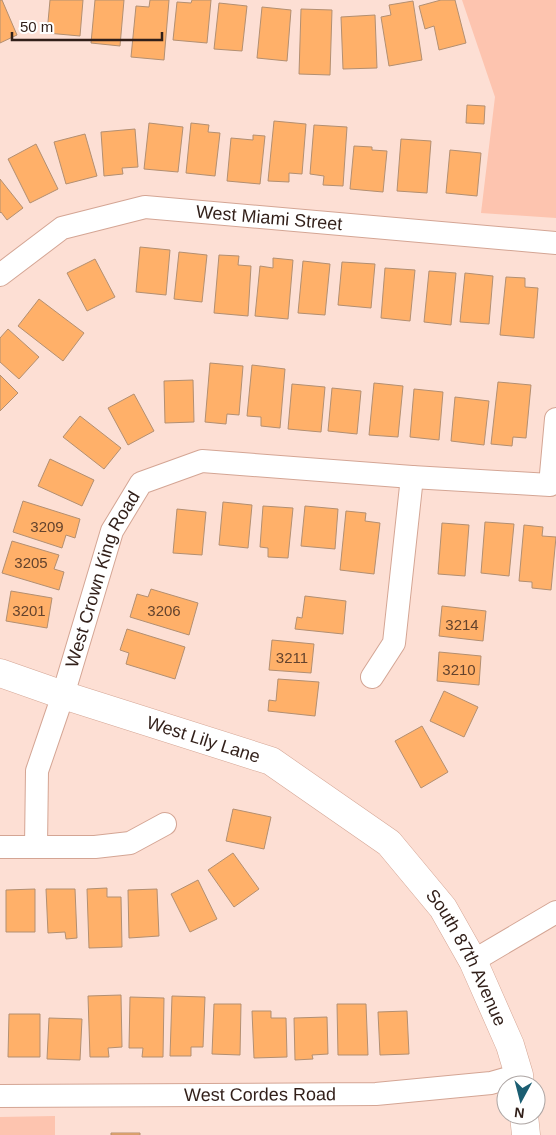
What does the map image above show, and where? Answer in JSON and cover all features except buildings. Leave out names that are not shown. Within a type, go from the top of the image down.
[{"type":"street","name":"West Miami Street","points":[[0,275],[62,228],[145,207],[556,243]]},
{"type":"street","name":"West Crown King Road","points":[[36,846],[37,771],[63,695],[112,530],[141,483],[202,461],[412,478],[550,485],[556,420]]},
{"type":"street","points":[[372,677],[394,643],[412,478]]},
{"type":"street","name":"West Lily Lane","points":[[0,673],[271,761],[389,843]]},
{"type":"street","points":[[0,847],[95,847],[130,843],[165,824]]},
{"type":"street","name":"South 87th Avenue","points":[[389,843],[443,908],[473,961],[510,1045],[519,1075]]},
{"type":"street","points":[[473,961],[556,912]]},
{"type":"street","name":"West Cordes Road","points":[[0,1096],[376,1094],[496,1082]]},
{"type":"shaded area","points":[[462,0],[556,0],[556,218],[481,213],[495,97]]},
{"type":"shaded area","points":[[55,1116],[55,1135],[0,1135],[0,1117]]}]
